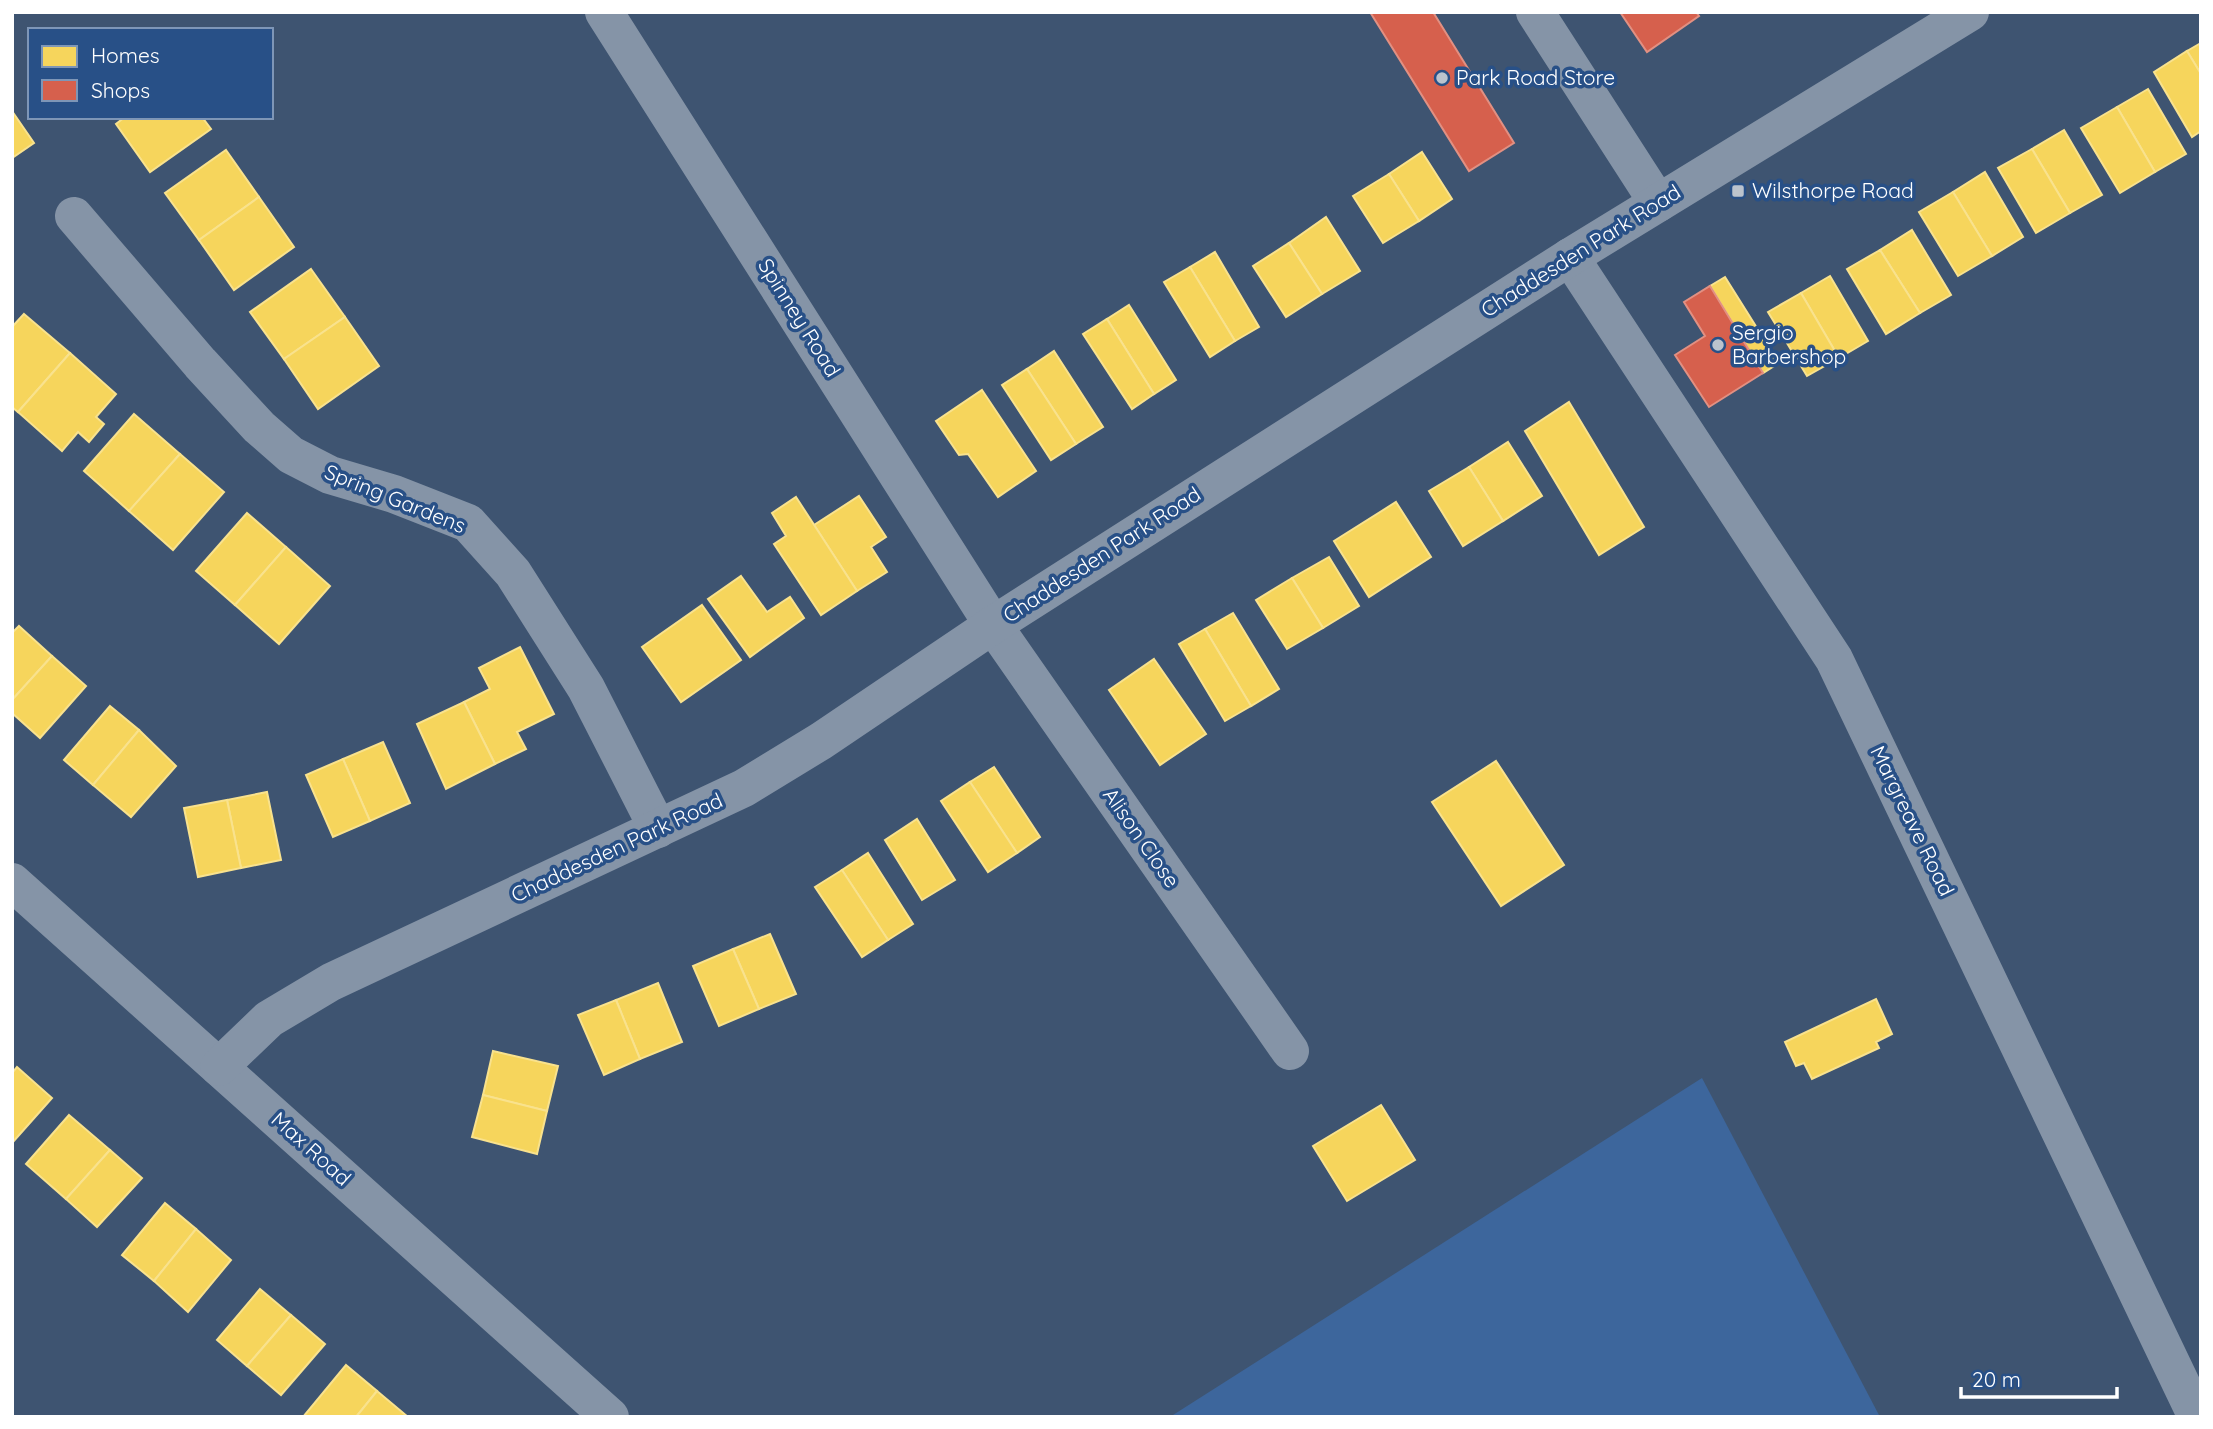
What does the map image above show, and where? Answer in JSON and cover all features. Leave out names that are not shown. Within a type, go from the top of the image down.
[{"type":"street","name":"Spinney Road","points":[[604,12],[993,625]]},
{"type":"street","points":[[1535,12],[1658,203]]},
{"type":"street","name":"Chaddesden Park Road","points":[[219,1067],[270,1019],[331,982],[744,788],[821,741],[993,625],[1570,257],[1970,12]]},
{"type":"street","name":"Spring Gardens","points":[[74,216],[200,363],[259,427],[291,454],[330,475],[394,494],[468,523],[513,573],[586,688],[658,829]]},
{"type":"street","name":"Margreave Road","points":[[1570,257],[1834,659],[2197,1417]]},
{"type":"street","name":"Alison Close","points":[[993,625],[1290,1051]]},
{"type":"street","name":"Max Road","points":[[12,882],[610,1417]]},
{"type":"shaded area","points":[[1702,1078],[1880,1417],[1173,1415]]},
{"type":"building: Homes","points":[[2201,43],[2201,74],[2187,51]]},
{"type":"building: Homes","points":[[2187,51],[2201,74],[2201,131],[2192,137],[2154,72]]},
{"type":"building: Homes","points":[[2148,89],[2186,154],[2155,172],[2117,107]]},
{"type":"building: Homes","points":[[2117,107],[2155,172],[2120,193],[2081,128]]},
{"type":"building: Homes","points":[[12,111],[34,143],[12,158]]},
{"type":"building: Homes","points":[[122,119],[204,119],[211,129],[150,172],[116,124]]},
{"type":"building: Homes","points":[[2064,130],[2102,195],[2070,213],[2032,149]]},
{"type":"building: Homes","points":[[2032,149],[2070,213],[2036,233],[1998,168]]},
{"type":"building: Homes","points":[[226,150],[259,197],[199,240],[165,193]]},
{"type":"building: Homes","points":[[1422,152],[1452,199],[1419,221],[1389,174]]},
{"type":"building: Homes","points":[[1985,172],[2023,237],[1992,256],[1953,192]]},
{"type":"building: Homes","points":[[1389,174],[1419,221],[1383,243],[1353,196]]},
{"type":"building: Homes","points":[[1953,192],[1992,256],[1958,276],[1919,212]]},
{"type":"building: Homes","points":[[259,197],[294,247],[234,290],[199,240]]},
{"type":"building: Homes","points":[[1326,217],[1360,271],[1322,294],[1289,243]]},
{"type":"building: Homes","points":[[1912,230],[1951,295],[1920,313],[1880,250]]},
{"type":"building: Homes","points":[[1289,243],[1322,294],[1286,317],[1253,266]]},
{"type":"building: Homes","points":[[1880,250],[1920,313],[1886,334],[1847,269]]},
{"type":"building: Homes","points":[[1215,252],[1259,327],[1235,341],[1190,267]]},
{"type":"building: Homes","points":[[1190,267],[1235,341],[1210,357],[1164,282]]},
{"type":"building: Homes","points":[[311,269],[345,317],[284,359],[250,312]]},
{"type":"building: Homes","points":[[1830,276],[1868,341],[1839,358],[1801,293]]},
{"type":"building: Homes","points":[[1725,277],[1779,363],[1763,373],[1710,286]]},
{"type":"building: Homes","points":[[1801,293],[1839,358],[1807,376],[1768,312]]},
{"type":"building: Homes","points":[[1129,305],[1176,380],[1154,394],[1107,319]]},
{"type":"building: Homes","points":[[24,314],[70,353],[18,412],[12,407],[12,327]]},
{"type":"building: Homes","points":[[345,317],[379,366],[318,409],[284,359]]},
{"type":"building: Homes","points":[[1107,319],[1154,394],[1132,409],[1083,334]]},
{"type":"building: Homes","points":[[1054,351],[1103,427],[1076,444],[1027,369]]},
{"type":"building: Homes","points":[[70,353],[116,394],[96,417],[104,424],[89,442],[78,432],[62,451],[18,412]]},
{"type":"building: Homes","points":[[1027,369],[1076,444],[1051,460],[1002,385]]},
{"type":"building: Homes","points":[[982,390],[1036,471],[998,497],[968,454],[959,455],[936,421]]},
{"type":"building: Homes","points":[[1569,402],[1644,527],[1599,555],[1525,431]]},
{"type":"building: Homes","points":[[134,414],[180,454],[129,511],[84,471]]},
{"type":"building: Homes","points":[[1508,442],[1542,496],[1503,521],[1469,467]]},
{"type":"building: Homes","points":[[180,454],[224,492],[173,550],[129,511]]},
{"type":"building: Homes","points":[[1469,467],[1503,521],[1463,546],[1429,491]]},
{"type":"building: Homes","points":[[859,496],[886,537],[871,547],[887,572],[857,591],[814,525]]},
{"type":"building: Homes","points":[[796,497],[857,591],[821,615],[774,544],[786,536],[772,513]]},
{"type":"building: Homes","points":[[1396,502],[1431,557],[1369,597],[1334,541]]},
{"type":"building: Homes","points":[[247,513],[286,547],[235,605],[196,571]]},
{"type":"building: Homes","points":[[286,547],[330,586],[279,644],[235,605]]},
{"type":"building: Homes","points":[[1329,557],[1359,606],[1323,628],[1292,578]]},
{"type":"building: Homes","points":[[741,576],[767,612],[790,597],[804,618],[750,657],[708,599]]},
{"type":"building: Homes","points":[[1292,578],[1323,628],[1287,649],[1256,600]]},
{"type":"building: Homes","points":[[702,605],[741,660],[681,702],[642,647]]},
{"type":"building: Homes","points":[[1233,613],[1279,689],[1251,706],[1205,629]]},
{"type":"building: Homes","points":[[19,626],[52,656],[12,700],[12,633]]},
{"type":"building: Homes","points":[[1205,629],[1251,706],[1225,721],[1179,644]]},
{"type":"building: Homes","points":[[520,647],[554,714],[517,732],[526,749],[495,764],[464,702],[490,689],[479,668]]},
{"type":"building: Homes","points":[[52,656],[86,686],[40,738],[12,713],[12,700]]},
{"type":"building: Homes","points":[[1154,659],[1206,734],[1160,765],[1109,690]]},
{"type":"building: Homes","points":[[464,702],[495,764],[446,789],[417,724]]},
{"type":"building: Homes","points":[[110,706],[139,730],[93,785],[64,760]]},
{"type":"building: Homes","points":[[139,730],[176,766],[131,817],[93,785]]},
{"type":"building: Homes","points":[[383,742],[410,803],[370,821],[343,759]]},
{"type":"building: Homes","points":[[343,759],[370,821],[333,837],[306,775]]},
{"type":"building: Homes","points":[[1496,761],[1564,865],[1501,906],[1432,802]]},
{"type":"building: Homes","points":[[994,767],[1040,837],[1017,853],[970,782]]},
{"type":"building: Homes","points":[[970,782],[1017,853],[988,872],[941,801]]},
{"type":"building: Homes","points":[[267,792],[281,860],[241,868],[227,800]]},
{"type":"building: Homes","points":[[227,800],[241,868],[198,877],[184,808]]},
{"type":"building: Homes","points":[[917,819],[955,880],[922,900],[885,840]]},
{"type":"building: Homes","points":[[868,853],[913,924],[888,940],[842,870]]},
{"type":"building: Homes","points":[[842,870],[888,940],[862,957],[815,887]]},
{"type":"building: Homes","points":[[770,934],[796,994],[759,1009],[733,949]]},
{"type":"building: Homes","points":[[733,949],[759,1009],[719,1026],[693,966]]},
{"type":"building: Homes","points":[[658,983],[682,1042],[640,1059],[616,1000]]},
{"type":"building: Homes","points":[[1876,999],[1892,1034],[1876,1042],[1879,1048],[1812,1079],[1804,1063],[1796,1066],[1785,1042]]},
{"type":"building: Homes","points":[[616,1000],[640,1059],[604,1075],[578,1015]]},
{"type":"building: Homes","points":[[493,1051],[558,1066],[547,1111],[483,1095]]},
{"type":"building: Homes","points":[[17,1067],[52,1098],[12,1143],[12,1073]]},
{"type":"building: Homes","points":[[483,1095],[547,1111],[537,1154],[472,1137]]},
{"type":"building: Homes","points":[[1381,1105],[1415,1160],[1347,1201],[1313,1146]]},
{"type":"building: Homes","points":[[69,1115],[110,1150],[66,1199],[26,1164]]},
{"type":"building: Homes","points":[[110,1150],[142,1178],[97,1227],[66,1199]]},
{"type":"building: Homes","points":[[165,1203],[196,1229],[154,1281],[122,1255]]},
{"type":"building: Homes","points":[[196,1229],[231,1260],[188,1312],[154,1281]]},
{"type":"building: Homes","points":[[260,1289],[291,1315],[247,1366],[217,1340]]},
{"type":"building: Homes","points":[[291,1315],[325,1344],[281,1395],[247,1366]]},
{"type":"building: Homes","points":[[346,1365],[377,1391],[356,1417],[303,1417]]},
{"type":"building: Homes","points":[[377,1391],[408,1417],[356,1417]]},
{"type":"building: Shops","name":"Park Road Store","points":[[1370,12],[1433,12],[1514,143],[1469,171]]},
{"type":"building: Shops","points":[[1620,12],[1696,12],[1699,16],[1647,52]]},
{"type":"building: Shops","name":"Sergio Barbershop","points":[[1710,286],[1763,373],[1709,407],[1675,355],[1705,336],[1684,302]]},
{"type":"place","name":"Park Road Store","points":[[1442,78]]},
{"type":"place","name":"Wilsthorpe Road","points":[[1738,191]]},
{"type":"place","name":"Sergio Barbershop","points":[[1718,345]]}]
